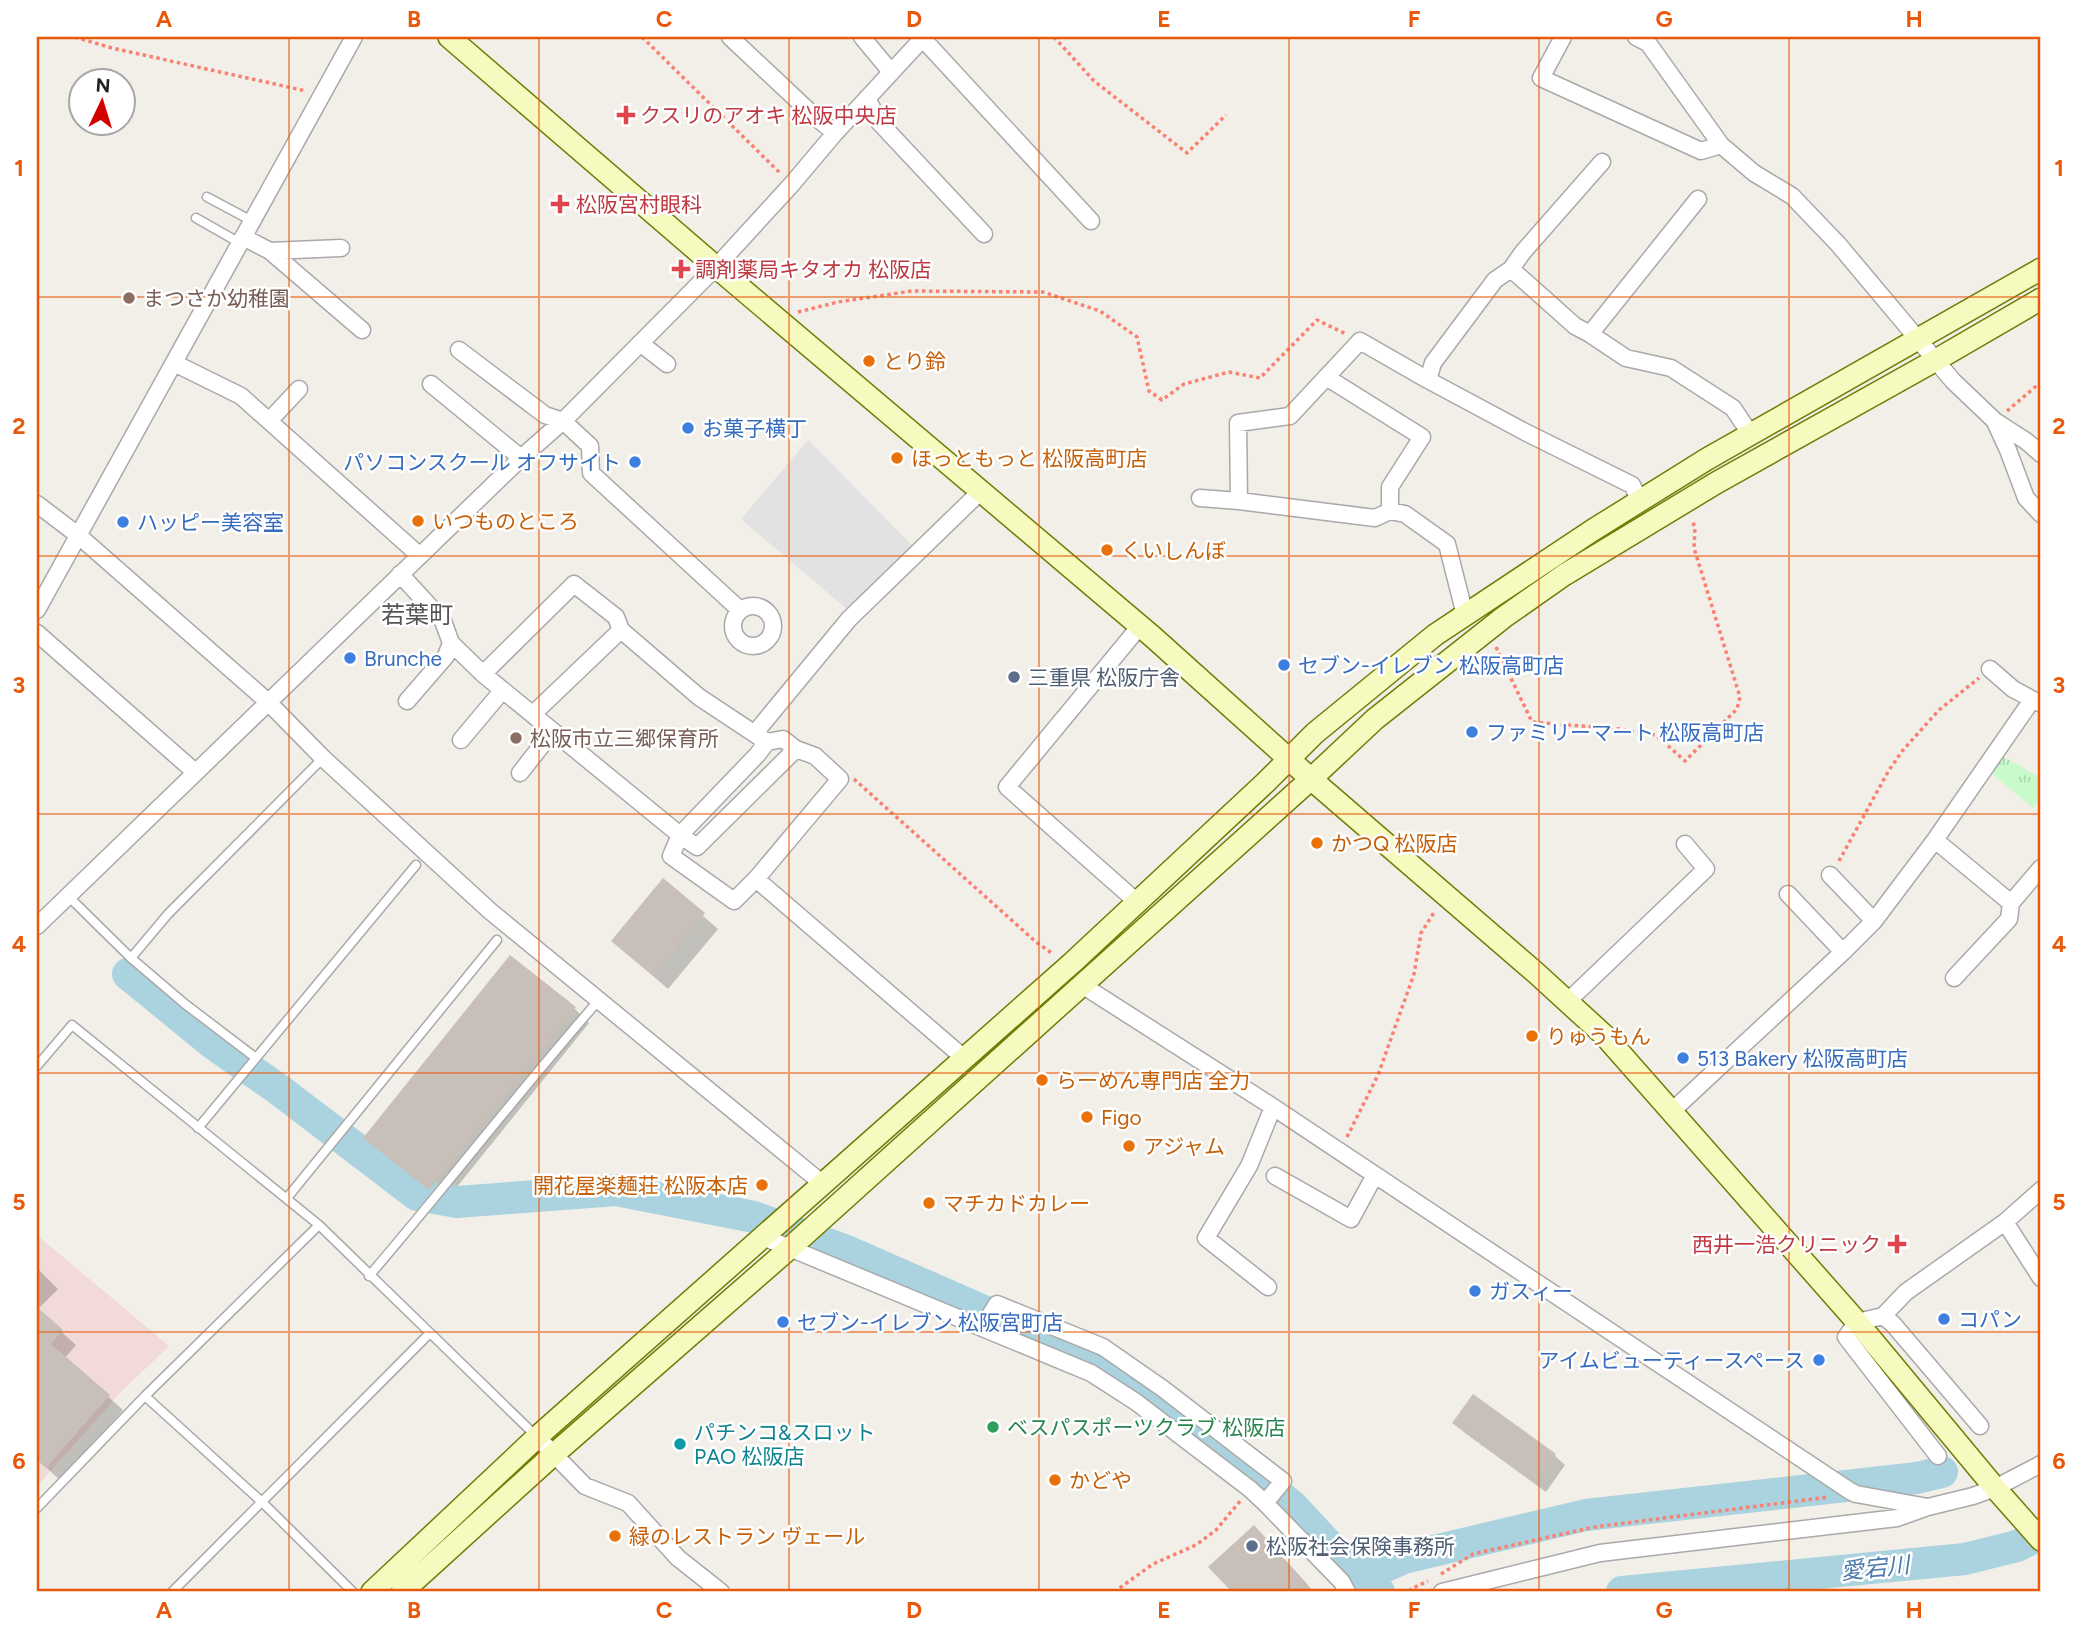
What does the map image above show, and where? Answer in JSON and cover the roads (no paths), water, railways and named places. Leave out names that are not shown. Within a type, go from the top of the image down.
[{"type":"street","points":[[37,610],[354,37]]},
{"type":"street","points":[[449,37],[1140,626],[1605,1036],[1857,1322],[2041,1540]]},
{"type":"street","points":[[730,37],[835,133]]},
{"type":"street","points":[[862,37],[891,72]]},
{"type":"street","points":[[1563,37],[1541,78],[1701,151],[1721,145]]},
{"type":"street","points":[[1636,37],[1648,43],[1721,145],[1754,173],[1792,196],[1838,244],[1953,381],[1994,421],[2041,454]]},
{"type":"street","points":[[37,926],[400,574],[563,421],[716,267],[924,38],[1091,221]]},
{"type":"street","points":[[867,98],[878,122],[984,234]]},
{"type":"street","points":[[1428,380],[1433,363],[1495,280],[1511,269],[1602,162]]},
{"type":"street","points":[[1590,334],[1698,199]]},
{"type":"street","points":[[241,240],[270,251],[362,330]]},
{"type":"street","points":[[270,251],[341,248]]},
{"type":"street","points":[[1511,269],[1575,326],[1626,358],[1671,368],[1733,408],[1751,435]]},
{"type":"street","points":[[372,1592],[537,1437],[1072,963],[1315,733],[1435,635],[1640,501],[2041,269]]},
{"type":"street","points":[[402,1592],[553,1455],[793,1245],[1375,719],[1488,629],[1564,575],[1684,503],[2041,299]]},
{"type":"street","points":[[1239,501],[1238,423],[1290,416],[1360,341],[1525,432],[1632,485],[1640,501]]},
{"type":"street","points":[[640,343],[667,363]]},
{"type":"street","points":[[459,351],[545,415],[563,421],[590,446],[591,473],[740,610]]},
{"type":"street","points":[[174,363],[241,396],[420,556]]},
{"type":"street","points":[[1326,377],[1422,437],[1390,488],[1390,511]]},
{"type":"street","points":[[432,384],[521,458]]},
{"type":"street","points":[[269,421],[299,389]]},
{"type":"street","points":[[1994,421],[2026,498],[2041,514]]},
{"type":"street","points":[[483,674],[574,584],[616,617],[621,630],[699,696],[761,737],[783,739],[796,749],[815,756],[841,779],[734,901],[671,856],[680,835],[757,755],[761,737],[849,619],[981,491]]},
{"type":"street","points":[[1200,498],[1375,518],[1390,511],[1405,514],[1447,544],[1465,615]]},
{"type":"street","points":[[37,504],[79,536],[268,702],[323,758],[490,911],[822,1184]]},
{"type":"street","points":[[400,574],[443,621],[451,643],[483,674],[697,847],[796,749]]},
{"type":"street","points":[[1137,902],[1007,787],[1140,626]]},
{"type":"street","points":[[533,714],[621,630]]},
{"type":"street","points":[[37,633],[195,772]]},
{"type":"street","points":[[407,701],[446,656],[451,643]]},
{"type":"street","points":[[1672,1111],[1874,921],[2036,702],[2013,689],[1990,669]]},
{"type":"street","points":[[461,740],[502,691]]},
{"type":"street","points":[[520,773],[553,731]]},
{"type":"street","points":[[1935,840],[2011,903]]},
{"type":"street","points":[[1567,1002],[1706,869],[1685,844]]},
{"type":"street","points":[[1954,978],[2008,919],[2011,903],[2041,868]]},
{"type":"street","points":[[1830,874],[1874,921]]},
{"type":"street","points":[[756,879],[964,1058]]},
{"type":"street","points":[[1787,894],[1843,951]]},
{"type":"street","points":[[1082,985],[1340,1151],[1853,1493],[1927,1507]]},
{"type":"street","points":[[1268,1287],[1206,1238],[1249,1166],[1273,1107]]},
{"type":"street","points":[[1275,1176],[1351,1219],[1375,1175]]},
{"type":"street","points":[[1938,1456],[1846,1337],[1857,1322],[1883,1316],[1906,1292],[2005,1222],[2041,1190]]},
{"type":"street","points":[[2005,1222],[2041,1278]]},
{"type":"street","points":[[765,1235],[1091,1373],[1137,1402],[1266,1502],[1342,1582],[1347,1592]]},
{"type":"street","points":[[983,1326],[997,1304],[1102,1347],[1283,1481],[1266,1502]]},
{"type":"street","points":[[1883,1316],[1980,1426]]},
{"type":"street","points":[[1057,1357],[1066,1333]]},
{"type":"street","points":[[1137,1402],[1150,1380]]},
{"type":"street","points":[[1208,1455],[1221,1434]]},
{"type":"street","points":[[537,1437],[585,1486],[628,1503],[678,1558],[721,1592]]},
{"type":"street","points":[[1443,1592],[1600,1553],[1898,1518],[1995,1488],[2041,1464]]},
{"type":"lane","points":[[207,197],[252,221]]},
{"type":"lane","points":[[196,218],[241,240]]},
{"type":"lane","points":[[131,958],[168,914],[323,758]]},
{"type":"lane","points":[[198,1128],[416,865]]},
{"type":"lane","points":[[68,896],[131,958],[185,1004],[256,1058]]},
{"type":"lane","points":[[287,1198],[497,940]]},
{"type":"lane","points":[[369,1276],[599,1000]]},
{"type":"lane","points":[[37,1066],[72,1025],[319,1226],[537,1437]]},
{"type":"lane","points":[[37,1508],[145,1396],[319,1226]]},
{"type":"lane","points":[[172,1592],[430,1333]]},
{"type":"lane","points":[[145,1396],[262,1503],[353,1592]]},
{"type":"waterway","points":[[128,974],[215,1045],[278,1089],[417,1195],[457,1202],[616,1190],[754,1217],[844,1250],[1096,1360],[1174,1411],[1292,1506],[1359,1578],[1379,1592]]},
{"type":"waterway","points":[[1359,1578],[1404,1558],[1586,1515],[1917,1478],[1942,1472]]},
{"type":"waterway","name":"愛宕川","points":[[1622,1592],[1965,1559],[2017,1546],[2041,1534]]},
{"type":"place","name":"クスリのアオキ 松阪中央店","points":[[626,115]]},
{"type":"place","name":"松阪宮村眼科","points":[[560,204]]},
{"type":"place","name":"調剤薬局キタオカ 松阪店","points":[[681,269]]},
{"type":"place","name":"まつさか幼稚園","points":[[129,298]]},
{"type":"place","name":"とり鈴","points":[[869,361]]},
{"type":"place","name":"お菓子横丁","points":[[688,428]]},
{"type":"place","name":"ほっともっと 松阪高町店","points":[[897,458]]},
{"type":"place","name":"パソコンスクール オフサイト","points":[[635,462]]},
{"type":"place","name":"いつものところ","points":[[418,521]]},
{"type":"place","name":"ハッピー美容室","points":[[123,522]]},
{"type":"place","name":"くいしんぼ","points":[[1107,550]]},
{"type":"place","name":"Brunche","points":[[350,658]]},
{"type":"place","name":"セブン-イレブン 松阪高町店","points":[[1284,665]]},
{"type":"place","name":"三重県 松阪庁舎","points":[[1014,677]]},
{"type":"place","name":"ファミリーマート 松阪高町店","points":[[1472,732]]},
{"type":"place","name":"松阪市立三郷保育所","points":[[516,738]]},
{"type":"place","name":"かつQ 松阪店","points":[[1317,843]]},
{"type":"place","name":"りゅうもん","points":[[1532,1036]]},
{"type":"place","name":"513 Bakery 松阪高町店","points":[[1683,1058]]},
{"type":"place","name":"らーめん専門店 全力","points":[[1042,1080]]},
{"type":"place","name":"Figo","points":[[1087,1117]]},
{"type":"place","name":"アジャム","points":[[1129,1146]]},
{"type":"place","name":"開花屋楽麺荘 松阪本店","points":[[762,1185]]},
{"type":"place","name":"マチカドカレー","points":[[929,1203]]},
{"type":"place","name":"西井一浩クリニック","points":[[1897,1244]]},
{"type":"place","name":"ガスィー","points":[[1475,1291]]},
{"type":"place","name":"コパン","points":[[1944,1319]]},
{"type":"place","name":"セブン-イレブン 松阪宮町店","points":[[783,1322]]},
{"type":"place","name":"アイムビューティースペース","points":[[1819,1360]]},
{"type":"place","name":"ベスパスポーツクラブ 松阪店","points":[[993,1427]]},
{"type":"place","name":"パチンコ&スロット PAO 松阪店","points":[[680,1444]]},
{"type":"place","name":"かどや","points":[[1055,1480]]},
{"type":"place","name":"緑のレストラン ヴェール","points":[[615,1536]]},
{"type":"place","name":"松阪社会保険事務所","points":[[1252,1546]]},
{"type":"district","name":"若葉町","points":[[417,614]]}]
